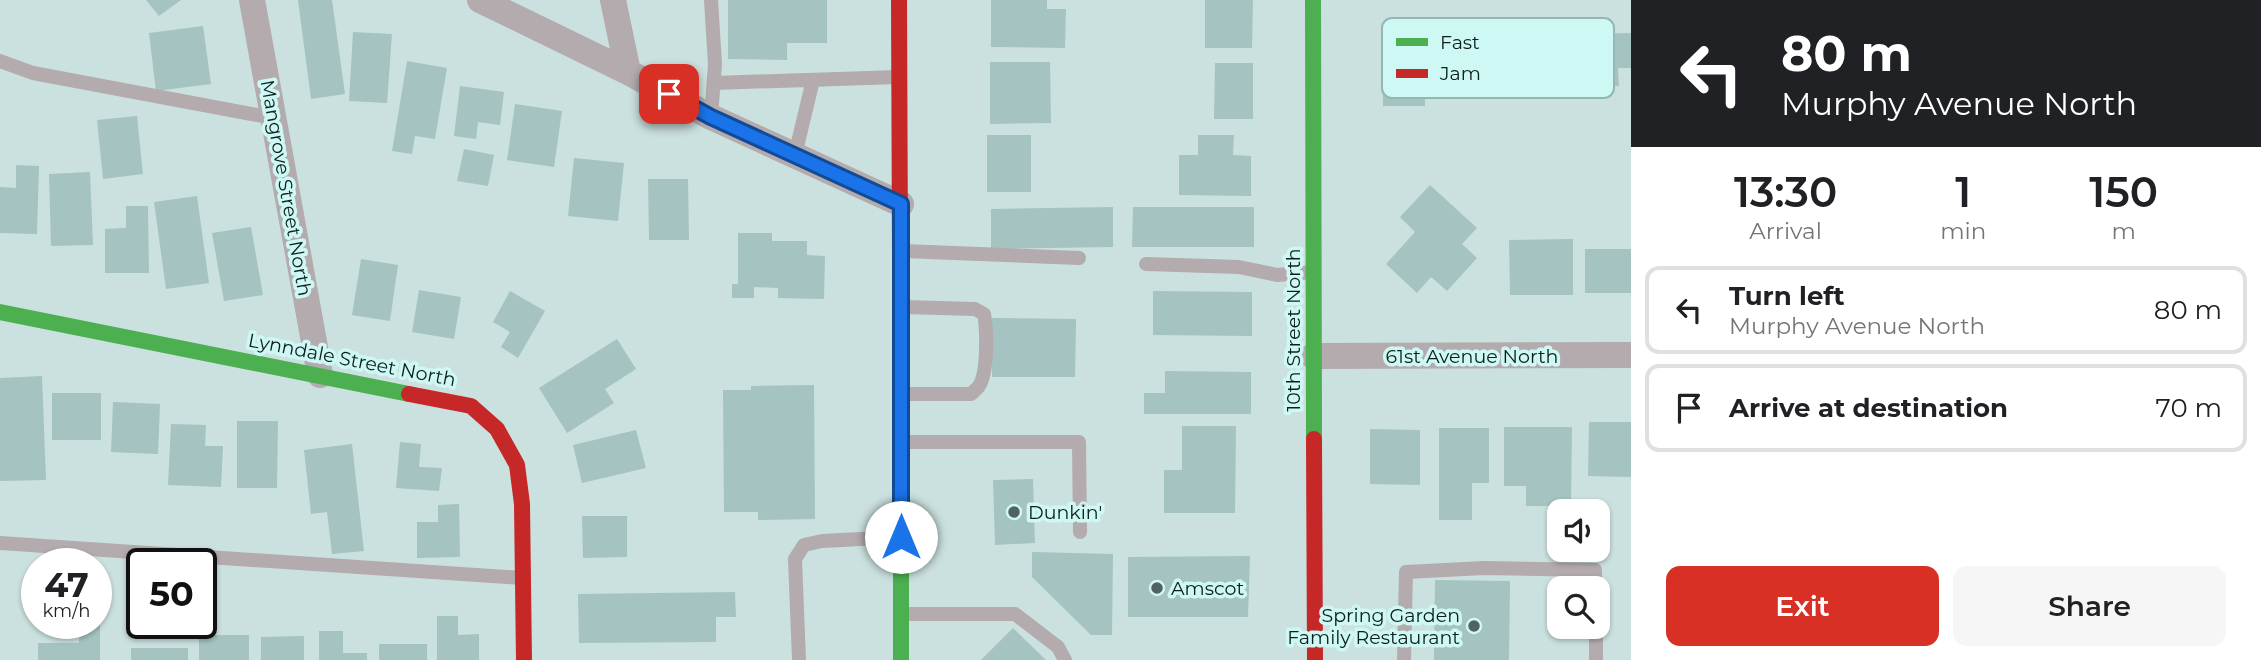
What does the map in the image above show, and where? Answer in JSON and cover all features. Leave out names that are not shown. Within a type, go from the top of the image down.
[{"type":"street","name":"Mangrove Street North","points":[[252,0],[320,375]]},
{"type":"street","points":[[480,0],[628,72],[711,117],[901,204]]},
{"type":"street","points":[[613,0],[628,72]]},
{"type":"street","points":[[899,0],[901,660]]},
{"type":"street","name":"10th Street North","points":[[1313,0],[1315,660]]},
{"type":"street","name":"Lynndale Street North","points":[[0,312],[471,406],[497,429],[517,465],[522,504],[524,660]]},
{"type":"street","name":"61st Avenue North","points":[[1314,356],[1631,355]]},
{"type":"lane","points":[[711,117],[714,83],[712,0]]},
{"type":"lane","points":[[0,61],[33,73],[273,118]]},
{"type":"lane","points":[[714,83],[900,77]]},
{"type":"lane","points":[[794,155],[813,80]]},
{"type":"lane","points":[[901,251],[1079,258]]},
{"type":"lane","points":[[1146,264],[1240,267],[1277,275],[1314,271]]},
{"type":"lane","points":[[901,307],[975,309],[984,314],[986,326],[984,374],[979,387],[971,394],[901,394]]},
{"type":"lane","points":[[901,442],[1079,442],[1080,532]]},
{"type":"lane","points":[[799,660],[795,559],[804,545],[822,541],[901,537]]},
{"type":"lane","points":[[0,543],[523,578]]},
{"type":"lane","points":[[1404,660],[1406,572],[1484,568],[1595,570],[1595,576]]},
{"type":"lane","points":[[901,614],[1015,614],[1058,647],[1065,660]]},
{"type":"lane","points":[[1596,639],[1596,660]]},
{"type":"building","points":[[146,0],[181,0],[159,16]]},
{"type":"building","points":[[298,0],[332,0],[345,94],[311,99]]},
{"type":"building","points":[[728,0],[827,0],[827,43],[787,43],[787,60],[728,59]]},
{"type":"building","points":[[991,0],[1047,0],[1047,9],[1066,9],[1065,48],[991,47]]},
{"type":"building","points":[[1205,0],[1253,0],[1252,48],[1205,48]]},
{"type":"building","points":[[203,26],[211,84],[156,91],[149,33]]},
{"type":"building","points":[[353,32],[392,34],[387,103],[349,101]]},
{"type":"building","points":[[1614,33],[1631,33],[1631,68],[1618,68],[1619,86],[1614,86]]},
{"type":"building","points":[[407,61],[447,68],[435,139],[415,136],[412,154],[392,151]]},
{"type":"building","points":[[990,62],[1050,62],[1051,123],[990,124]]},
{"type":"building","points":[[1215,63],[1253,63],[1253,119],[1214,119]]},
{"type":"building","points":[[460,86],[504,92],[500,125],[478,122],[476,139],[454,136]]},
{"type":"building","points":[[1383,98],[1425,98],[1425,106],[1383,106]]},
{"type":"building","points":[[515,104],[562,111],[554,167],[507,160]]},
{"type":"building","points":[[137,116],[143,174],[103,179],[97,120]]},
{"type":"building","points":[[987,135],[1031,135],[1031,192],[987,192]]},
{"type":"building","points":[[1198,135],[1234,135],[1233,155],[1251,156],[1251,196],[1179,195],[1179,155],[1198,155]]},
{"type":"building","points":[[464,149],[494,155],[488,186],[457,181]]},
{"type":"building","points":[[574,158],[624,163],[618,221],[568,216]]},
{"type":"building","points":[[16,165],[39,166],[37,234],[0,233],[0,187],[16,188]]},
{"type":"building","points":[[90,172],[93,245],[51,246],[49,174]]},
{"type":"building","points":[[648,179],[688,179],[689,240],[649,240]]},
{"type":"building","points":[[1430,185],[1477,228],[1462,244],[1477,258],[1447,291],[1431,277],[1417,293],[1386,264],[1415,232],[1400,217]]},
{"type":"building","points":[[197,196],[209,283],[166,289],[154,202]]},
{"type":"building","points":[[126,206],[148,206],[149,273],[105,273],[105,229],[126,228]]},
{"type":"building","points":[[1113,207],[1113,247],[991,249],[991,209]]},
{"type":"building","points":[[1133,207],[1254,207],[1254,247],[1132,247]]},
{"type":"building","points":[[251,227],[263,295],[224,301],[212,233]]},
{"type":"building","points":[[738,233],[772,233],[772,241],[807,241],[807,255],[825,256],[824,299],[778,298],[778,288],[754,287],[754,298],[732,298],[732,284],[738,284]]},
{"type":"building","points":[[1573,239],[1573,295],[1510,295],[1509,240]]},
{"type":"building","points":[[1585,249],[1631,249],[1631,293],[1585,293]]},
{"type":"building","points":[[361,259],[398,265],[390,321],[352,315]]},
{"type":"building","points":[[419,290],[461,297],[454,339],[412,332]]},
{"type":"building","points":[[510,291],[545,311],[518,358],[501,347],[510,332],[493,322]]},
{"type":"building","points":[[1153,291],[1252,292],[1252,336],[1153,335]]},
{"type":"building","points":[[992,318],[1076,319],[1075,377],[992,377]]},
{"type":"building","points":[[617,339],[636,369],[605,389],[614,403],[567,433],[539,388]]},
{"type":"building","points":[[1165,371],[1251,372],[1251,414],[1144,414],[1144,393],[1165,393]]},
{"type":"building","points":[[42,376],[46,480],[0,481],[0,378]]},
{"type":"building","points":[[814,385],[815,519],[758,520],[758,512],[724,512],[723,390],[751,390],[751,386]]},
{"type":"building","points":[[52,393],[101,393],[101,440],[52,440]]},
{"type":"building","points":[[113,402],[160,404],[158,454],[111,452]]},
{"type":"building","points":[[237,421],[278,421],[277,488],[237,488]]},
{"type":"building","points":[[1589,422],[1631,422],[1631,477],[1588,476]]},
{"type":"building","points":[[171,424],[206,425],[205,446],[223,446],[221,487],[168,485]]},
{"type":"building","points":[[1182,426],[1236,426],[1235,513],[1164,513],[1164,470],[1182,470]]},
{"type":"building","points":[[1504,427],[1572,427],[1571,499],[1547,499],[1547,506],[1526,506],[1526,486],[1504,486]]},
{"type":"building","points":[[1439,428],[1489,428],[1489,483],[1472,483],[1472,520],[1439,520]]},
{"type":"building","points":[[1370,429],[1420,430],[1420,485],[1370,484]]},
{"type":"building","points":[[636,430],[646,468],[582,483],[573,445]]},
{"type":"building","points":[[400,442],[421,444],[419,467],[442,468],[439,491],[396,488]]},
{"type":"building","points":[[352,444],[364,551],[332,554],[327,512],[311,514],[304,450]]},
{"type":"building","name":"Dunkin'","points":[[1033,479],[1035,543],[995,545],[993,480]]},
{"type":"building","points":[[459,504],[460,557],[417,558],[417,522],[438,522],[438,505]]},
{"type":"building","points":[[582,516],[627,516],[627,557],[583,558]]},
{"type":"building","points":[[1032,552],[1113,554],[1112,635],[1091,635],[1032,577]]},
{"type":"building","points":[[1250,556],[1248,617],[1128,617],[1128,557]]},
{"type":"building","points":[[1435,580],[1510,581],[1509,660],[1434,660]]},
{"type":"building","points":[[735,592],[736,617],[716,617],[716,642],[579,643],[578,594]]},
{"type":"building","points":[[437,616],[458,616],[458,635],[479,634],[479,660],[437,660]]},
{"type":"building","points":[[1013,628],[1046,660],[981,660]]},
{"type":"building","points":[[319,631],[343,631],[343,653],[367,653],[367,660],[319,660]]},
{"type":"building","points":[[217,635],[249,635],[249,660],[199,660],[199,639],[217,639]]},
{"type":"building","points":[[304,636],[304,660],[261,660],[261,637]]},
{"type":"building","points":[[79,639],[100,639],[100,660],[38,660],[38,643],[79,643]]},
{"type":"building","points":[[379,644],[427,644],[427,660],[379,660]]},
{"type":"building","points":[[131,648],[188,648],[188,660],[131,660]]},
{"type":"traffic: fast","points":[[1313,0],[1314,439]]},
{"type":"traffic: fast","points":[[0,312],[409,394]]},
{"type":"traffic: fast","points":[[901,507],[901,660]]},
{"type":"traffic: jam","points":[[899,0],[901,507]]},
{"type":"traffic: jam","points":[[409,394],[471,406],[497,429],[517,465],[522,504],[524,660]]},
{"type":"traffic: jam","points":[[1314,439],[1315,660]]},
{"type":"place","name":"Dunkin'","points":[[1014,512]]},
{"type":"place","name":"Amscot","points":[[1157,588]]},
{"type":"place","name":"Spring Garden Family Restaurant","points":[[1474,626]]},
{"type":"route","points":[[669,94],[711,117],[901,204],[901,537]]}]
